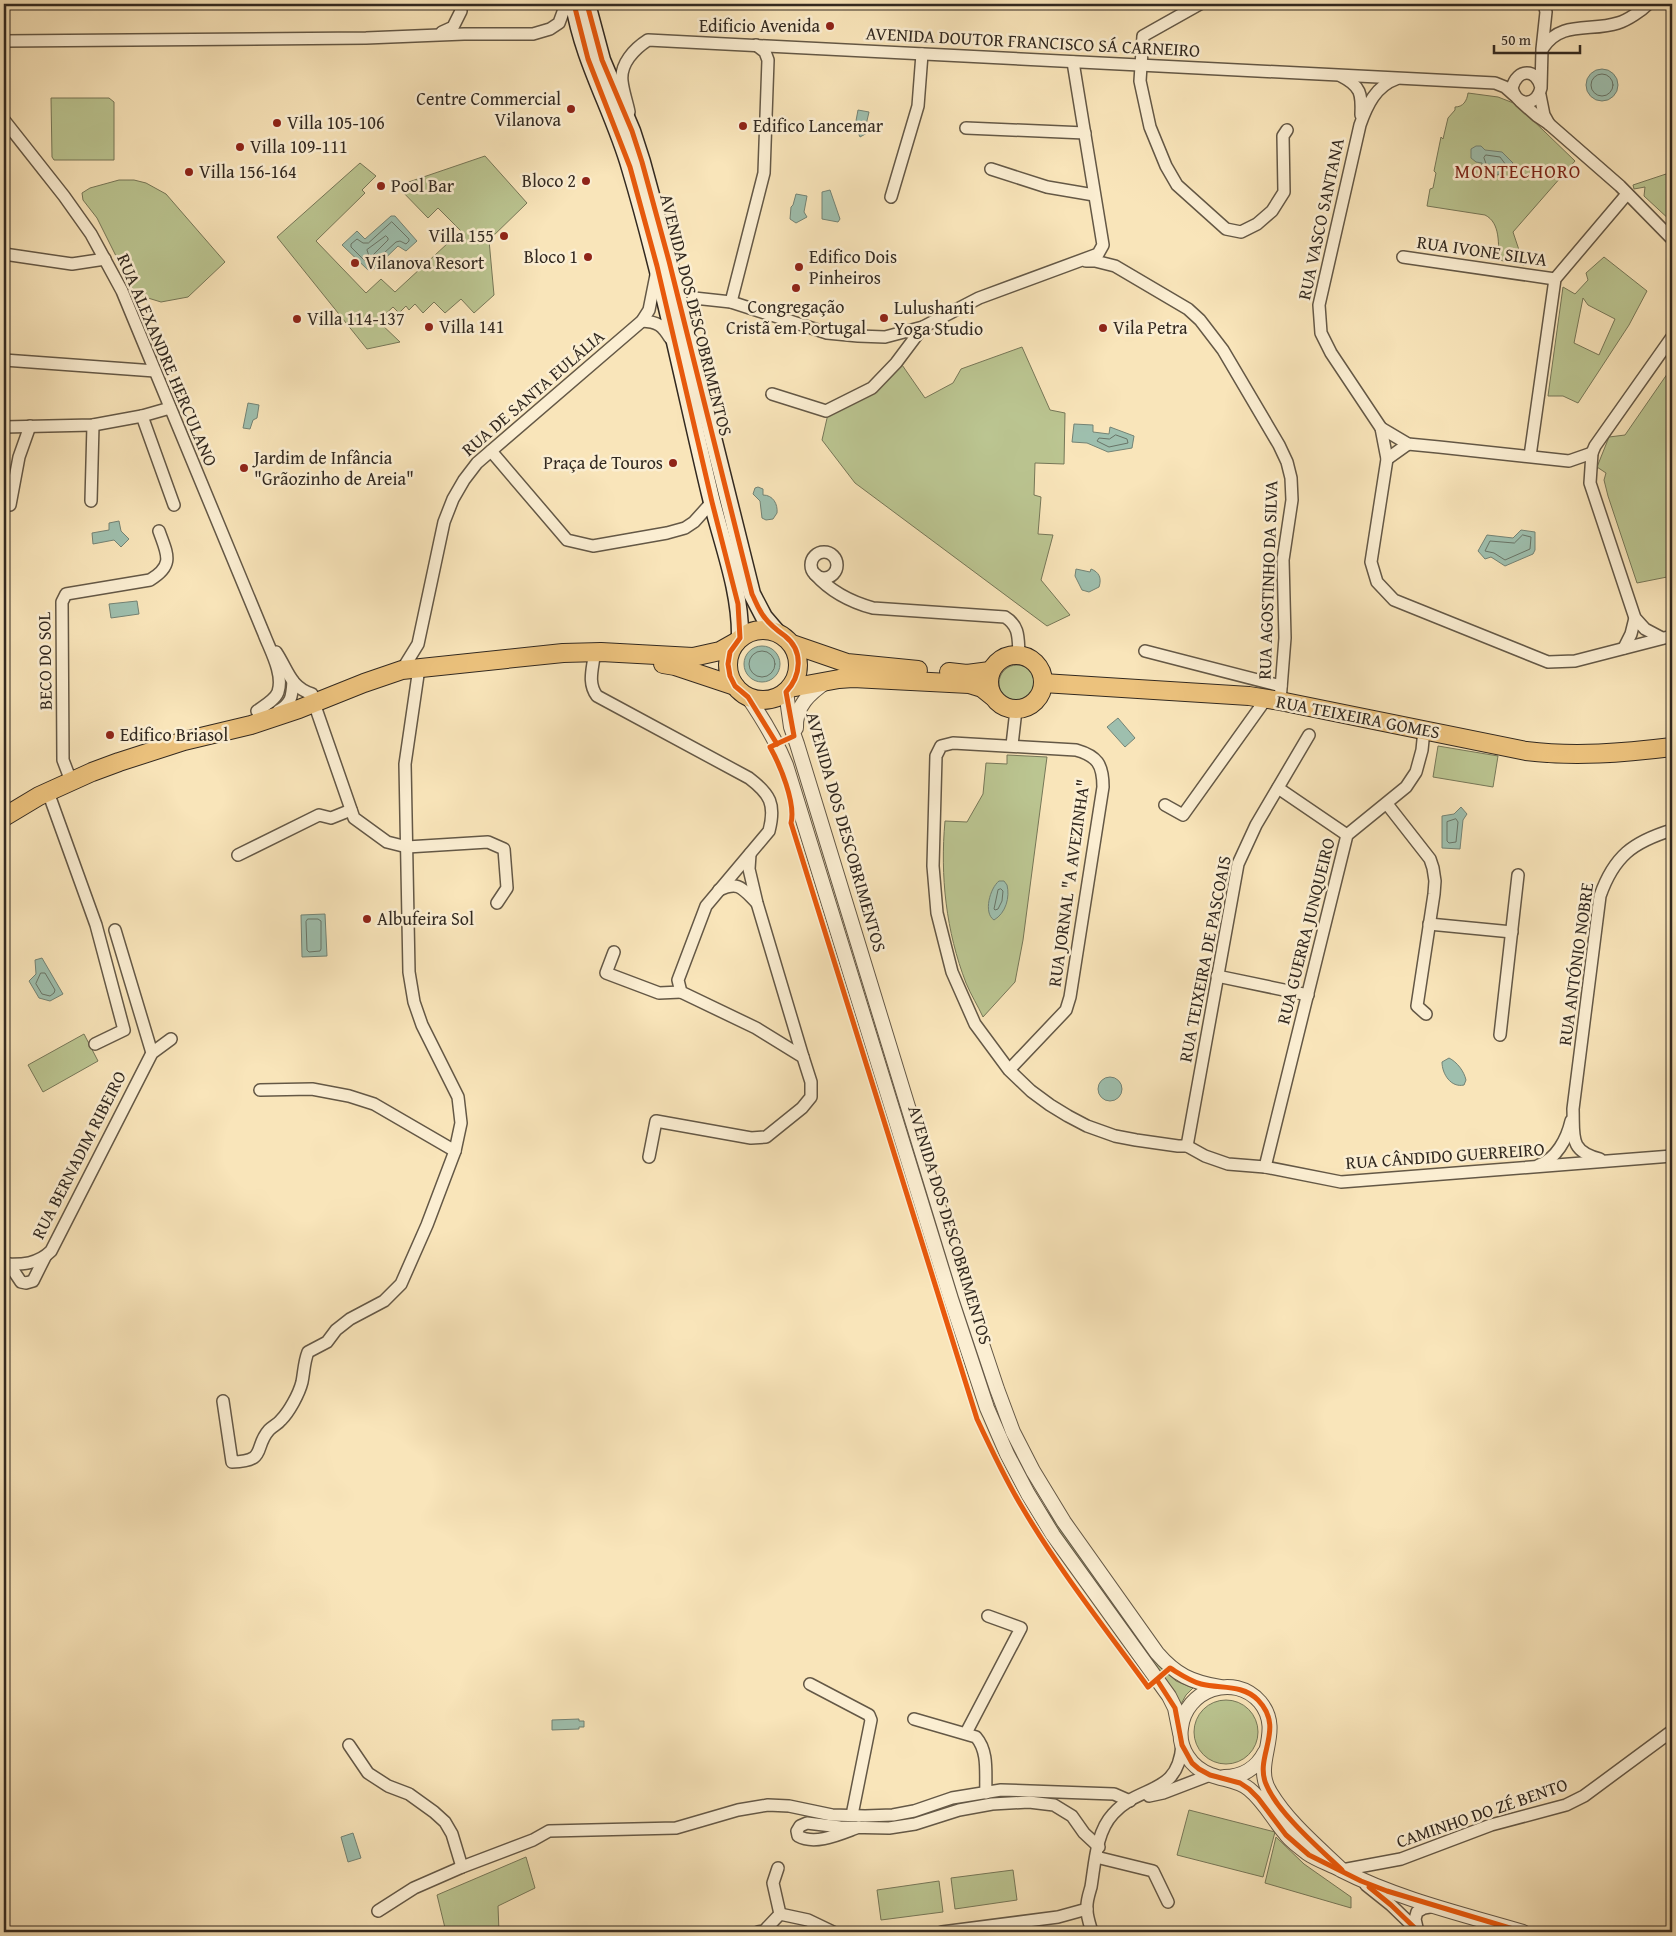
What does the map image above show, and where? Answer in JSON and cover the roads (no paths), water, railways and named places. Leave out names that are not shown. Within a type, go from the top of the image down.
[{"type":"main road","name":"AVENIDA DOS DESCOBRIMENTOS","points":[[574,4],[588,59],[630,167],[657,266],[712,502],[738,604],[738,640]]},
{"type":"main road","name":"AVENIDA DOS DESCOBRIMENTOS","points":[[587,4],[602,60],[632,131],[669,261],[752,594],[764,617],[776,631]]},
{"type":"main road","points":[[184,741],[239,716],[306,701],[416,669],[563,653],[600,652],[693,657],[720,651],[748,633],[767,629],[785,636],[792,644],[799,661],[798,671],[788,690]]},
{"type":"main road","points":[[738,640],[730,652],[728,664],[730,676],[741,691]]},
{"type":"main road","points":[[792,644],[835,660],[860,665],[967,674],[990,670]]},
{"type":"main road","points":[[563,653],[675,666],[741,691],[758,700],[769,700],[788,690],[827,681],[864,678],[969,684],[982,688],[1002,706],[1016,710],[1032,704],[1038,699],[1043,683],[1041,671],[1030,658],[1019,654],[1005,656],[990,670],[988,679],[992,696]]},
{"type":"main road","name":"RUA TEIXEIRA GOMES","points":[[1043,683],[1249,696],[1276,695],[1424,730],[1526,751],[1552,754],[1598,754],[1672,747]]},
{"type":"main road","points":[[4,817],[71,781],[119,762],[184,741],[251,725],[306,701]]},
{"type":"street","points":[[436,35],[453,27],[461,11],[459,4]]},
{"type":"street","points":[[4,41],[366,38],[533,34],[560,24],[566,4]]},
{"type":"street","points":[[1200,4],[1143,36],[1140,81],[1150,127],[1166,166],[1177,185],[1226,229],[1242,232],[1257,224],[1272,211],[1284,192],[1283,136],[1287,130]]},
{"type":"street","points":[[1544,4],[1545,21],[1542,49],[1540,92],[1532,101],[1524,102],[1517,98],[1512,88],[1514,81],[1534,68],[1542,49],[1549,38],[1560,31],[1619,23],[1648,4]]},
{"type":"street","points":[[1545,21],[1560,31]]},
{"type":"street","name":"AVENIDA DOUTOR FRANCISCO SÁ CARNEIRO","points":[[632,131],[622,80],[626,62],[639,46],[648,40],[1495,83],[1505,87],[1537,116],[1550,124],[1620,186],[1672,239]]},
{"type":"street","points":[[731,302],[764,172],[768,60],[765,52],[756,45]]},
{"type":"street","points":[[891,197],[918,106],[922,54]]},
{"type":"street","points":[[682,317],[694,298],[731,302],[827,333],[884,336],[923,327],[979,298],[1098,254],[1103,245],[1073,62]]},
{"type":"street","points":[[1523,74],[1532,74],[1540,82],[1544,115],[1550,124]]},
{"type":"street","name":"RUA VASCO SANTANA","points":[[1339,75],[1353,82],[1360,93],[1360,124]]},
{"type":"street","name":"RUA VASCO SANTANA","points":[[1398,78],[1388,82],[1377,91],[1366,108],[1360,124],[1319,305],[1321,333],[1331,353],[1381,428],[1387,459],[1371,562],[1377,582],[1394,600],[1548,662],[1575,661],[1667,637]]},
{"type":"street","name":"RUA ALEXANDRE HERCULANO","points":[[4,120],[64,196],[106,259],[122,291],[264,634],[286,695],[306,701]]},
{"type":"street","points":[[966,128],[1084,133]]},
{"type":"street","points":[[991,169],[1047,187],[1094,195]]},
{"type":"street","points":[[1530,456],[1555,279],[1627,194]]},
{"type":"street","points":[[4,254],[72,264],[106,259]]},
{"type":"street","name":"RUA IVONE SILVA","points":[[1403,257],[1555,279]]},
{"type":"street","name":"RUA AGOSTINHO DA SILVA","points":[[1081,261],[1095,261],[1115,266],[1188,310],[1200,320],[1224,350],[1287,462],[1291,478],[1292,500],[1282,560],[1285,638],[1276,695]]},
{"type":"street","points":[[657,266],[651,302],[642,321],[654,322],[664,327],[675,346]]},
{"type":"street","name":"RUA DE SANTA EULÁLIA","points":[[418,644],[444,522],[453,499],[464,480],[477,463],[642,321]]},
{"type":"street","points":[[772,394],[826,411],[872,388],[896,363],[923,327]]},
{"type":"street","points":[[1667,637],[1645,629],[1635,618],[1590,483],[1592,453],[1595,446],[1672,337]]},
{"type":"street","points":[[4,360],[155,371]]},
{"type":"street","points":[[4,427],[93,425],[142,416],[170,408]]},
{"type":"street","points":[[142,416],[174,505]]},
{"type":"street","points":[[91,501],[93,425]]},
{"type":"street","points":[[10,505],[19,457],[30,426]]},
{"type":"street","points":[[1381,428],[1408,444],[1569,461],[1592,453]]},
{"type":"street","points":[[1387,459],[1408,444]]},
{"type":"street","points":[[491,451],[567,540],[593,546],[667,533],[685,528],[694,522],[712,502]]},
{"type":"street","name":"BECO DO SOL","points":[[71,781],[63,760],[62,602],[66,594],[150,580],[162,573],[167,562],[166,551],[159,531]]},
{"type":"street","points":[[833,590],[830,584],[832,574],[836,568],[836,561],[831,554],[825,552],[818,553],[811,563],[815,574],[833,590],[858,604],[873,608],[1005,617],[1013,621],[1017,628],[1019,654]]},
{"type":"street","points":[[815,574],[822,577],[832,574]]},
{"type":"street","points":[[1624,648],[1631,634],[1635,618]]},
{"type":"street","name":"RUA ALEXANDRE HERCULANO","points":[[264,634],[292,682],[301,690],[306,701]]},
{"type":"street","points":[[416,669],[418,644]]},
{"type":"street","points":[[223,1401],[232,1462],[246,1462],[257,1455],[268,1431],[282,1420],[302,1384],[304,1363],[308,1352],[327,1342],[336,1330],[350,1319],[384,1301],[402,1284],[455,1151],[461,1123],[458,1097],[422,1025],[414,1002],[409,972],[405,764],[418,644]]},
{"type":"street","points":[[1145,650],[1276,695],[1183,815],[1165,805]]},
{"type":"street","points":[[594,657],[591,684],[592,690],[597,696],[749,778],[766,793],[771,802],[772,816],[769,830],[706,906],[678,980],[681,992]]},
{"type":"street","points":[[257,711],[271,701],[278,692],[279,675]]},
{"type":"street","points":[[796,744],[796,721],[799,710],[813,691],[827,681]]},
{"type":"street","points":[[292,682],[306,701],[354,818],[387,842],[407,847],[488,842],[504,849],[507,888],[496,903]]},
{"type":"street","name":"AVENIDA DOS DESCOBRIMENTOS","points":[[788,690],[791,727],[796,744],[965,1293],[1013,1432],[1064,1522],[1157,1653],[1170,1668],[1186,1678],[1200,1684],[1220,1687]]},
{"type":"street","name":"AVENIDA DOS DESCOBRIMENTOS","points":[[741,691],[770,730],[786,765],[951,1299],[987,1408],[1007,1454],[1053,1535],[1169,1696],[1175,1708],[1181,1739]]},
{"type":"street","points":[[1012,746],[1016,710]]},
{"type":"street","name":"RUA GUERRA JUNQUEIRO","points":[[1265,1167],[1347,835],[1406,788],[1416,772],[1422,750],[1424,730]]},
{"type":"street","name":"RUA TEIXEIRA DE PASCOAIS","points":[[1186,1146],[1238,864],[1256,825],[1309,735]]},
{"type":"street","name":"RUA JORNAL \"A AVEZINHA\"","points":[[936,756],[941,746],[953,743],[1076,750],[1089,754],[1098,763],[1103,774],[1070,997],[1066,1010],[1009,1070]]},
{"type":"street","name":"RUA CÂNDIDO GUERREIRO","points":[[936,756],[933,866],[937,913],[952,972],[976,1024],[1009,1070],[1050,1105],[1087,1126],[1115,1136],[1186,1146],[1228,1164],[1265,1167],[1341,1182],[1672,1156]]},
{"type":"street","points":[[1278,788],[1347,835]]},
{"type":"street","points":[[48,792],[96,925],[124,1030],[95,1044]]},
{"type":"street","points":[[1387,804],[1430,859],[1433,868],[1435,881],[1417,1006],[1426,1014]]},
{"type":"street","points":[[238,855],[319,815],[331,818],[352,810]]},
{"type":"street","name":"RUA ANTÓNIO NOBRE","points":[[1530,1168],[1554,1156],[1569,1129],[1600,896],[1607,876],[1622,856],[1637,845],[1652,836],[1672,830]]},
{"type":"street","points":[[649,1157],[656,1121],[751,1138],[766,1137],[802,1108],[811,1097],[811,1082],[757,903],[749,870],[750,854]]},
{"type":"street","points":[[1500,1035],[1518,875]]},
{"type":"street","points":[[719,890],[730,885],[741,887],[757,903]]},
{"type":"street","points":[[1429,924],[1512,932]]},
{"type":"street","points":[[115,930],[152,1053]]},
{"type":"street","points":[[614,952],[606,973],[659,993],[681,992],[756,1028],[803,1057]]},
{"type":"street","points":[[1217,976],[1308,995]]},
{"type":"street","name":"RUA BERNADIM RIBEIRO","points":[[6,1264],[28,1263],[45,1257],[55,1242],[152,1053],[172,1039]]},
{"type":"street","points":[[260,1090],[312,1089],[349,1096],[374,1104],[455,1151]]},
{"type":"street","name":"RUA ANTÓNIO NOBRE","points":[[1573,1109],[1574,1143],[1587,1156],[1612,1161]]},
{"type":"street","points":[[6,1264],[21,1282],[26,1283],[33,1281],[45,1257]]},
{"type":"street","points":[[966,1733],[1021,1628],[988,1616]]},
{"type":"street","points":[[810,1684],[868,1715],[871,1720],[852,1815]]},
{"type":"street","points":[[1092,1932],[1087,1909],[1097,1852],[1103,1831],[1112,1814],[1142,1793],[1162,1784],[1178,1768],[1182,1720],[1186,1709],[1195,1698],[1204,1692],[1220,1687],[1241,1689],[1251,1694],[1259,1702],[1269,1720],[1271,1733],[1263,1771],[1265,1782],[1270,1792],[1291,1820],[1342,1870]]},
{"type":"street","points":[[914,1719],[976,1737],[982,1744],[985,1755],[986,1793]]},
{"type":"street","name":"CAMINHO DO ZÉ BENTO","points":[[1342,1870],[1401,1859],[1490,1825],[1566,1805],[1584,1796],[1672,1731]]},
{"type":"street","points":[[1181,1739],[1192,1763],[1199,1769],[1240,1783],[1249,1789],[1286,1835],[1309,1855],[1361,1880],[1435,1906],[1523,1932]]},
{"type":"street","points":[[349,1745],[368,1773],[388,1786],[408,1794],[445,1822],[452,1834],[462,1868]]},
{"type":"street","points":[[378,1912],[414,1888],[518,1847],[549,1831],[676,1828],[738,1810],[768,1805],[789,1806],[832,1814],[893,1815],[914,1811],[952,1798],[1001,1790],[1114,1794],[1130,1801],[1163,1793],[1215,1776],[1232,1777],[1249,1770],[1262,1759],[1268,1747]]},
{"type":"street","points":[[860,1828],[889,1828],[915,1824],[960,1810],[992,1804],[1028,1802],[1054,1805],[1072,1816],[1097,1852],[1152,1871],[1168,1902]]},
{"type":"street","points":[[778,1868],[773,1883],[780,1914]]},
{"type":"street","points":[[1361,1880],[1391,1904],[1418,1932]]},
{"type":"street","points":[[1418,1932],[1415,1919],[1417,1912],[1424,1908],[1435,1906]]},
{"type":"street","points":[[942,1932],[1058,1917],[1087,1909]]},
{"type":"street","points":[[758,1932],[764,1931],[780,1914]]},
{"type":"street","points":[[780,1914],[808,1920],[833,1932]]},
{"type":"water","points":[[1602,69],[1608,70],[1613,74],[1617,79],[1617,91],[1613,96],[1608,100],[1602,101],[1596,100],[1591,96],[1587,91],[1586,85],[1587,79],[1591,74],[1596,70]]},
{"type":"water","points":[[858,110],[869,112],[866,125],[869,132],[860,137],[855,126]]},
{"type":"water","points":[[1481,146],[1485,150],[1502,152],[1513,163],[1504,173],[1487,179],[1481,177],[1482,163],[1476,162],[1471,158],[1471,149]]},
{"type":"water","points":[[830,190],[840,219],[838,222],[822,219],[822,192]]},
{"type":"water","points":[[796,194],[807,196],[804,212],[807,217],[796,223],[790,219],[791,207]]},
{"type":"water","points":[[391,216],[395,216],[417,241],[406,251],[398,246],[373,270],[368,270],[342,245],[357,231],[365,239]]},
{"type":"water","points":[[248,403],[259,405],[257,418],[253,420],[250,429],[243,428]]},
{"type":"water","points":[[1074,424],[1093,425],[1093,432],[1109,434],[1110,427],[1134,436],[1132,448],[1108,452],[1087,443],[1072,442]]},
{"type":"water","points":[[755,488],[763,489],[763,495],[772,498],[776,503],[777,513],[773,519],[766,520],[762,518],[760,501],[753,494]]},
{"type":"water","points":[[119,521],[121,531],[129,539],[121,547],[114,540],[93,544],[92,533],[109,530],[109,523]]},
{"type":"water","points":[[1521,530],[1535,532],[1535,550],[1533,554],[1505,566],[1491,557],[1485,559],[1478,551],[1487,535],[1513,538]]},
{"type":"water","points":[[1076,569],[1090,572],[1091,569],[1096,572],[1100,578],[1099,587],[1089,592],[1082,590],[1075,576]]},
{"type":"water","points":[[137,601],[139,614],[111,618],[109,604]]},
{"type":"water","points":[[762,646],[775,651],[780,664],[775,677],[762,682],[749,677],[744,664],[749,651]]},
{"type":"water","points":[[1118,718],[1135,738],[1125,747],[1107,727]]},
{"type":"water","points":[[1461,807],[1467,814],[1463,820],[1460,849],[1442,848],[1442,816],[1454,814]]},
{"type":"water","points":[[999,881],[1004,881],[1007,885],[1008,895],[1002,913],[994,920],[991,917],[988,906],[993,889]]},
{"type":"water","points":[[325,914],[327,956],[302,957],[301,915]]},
{"type":"water","points":[[42,958],[63,994],[50,1001],[39,998],[29,981],[36,974],[35,960]]},
{"type":"water","points":[[1449,1058],[1464,1073],[1466,1080],[1464,1085],[1455,1084],[1448,1079],[1442,1067],[1442,1062]]},
{"type":"water","points":[[1110,1077],[1118,1081],[1122,1089],[1118,1097],[1110,1101],[1102,1097],[1098,1089],[1102,1081]]},
{"type":"water","points":[[579,1719],[579,1721],[584,1721],[584,1727],[579,1727],[579,1729],[552,1730],[552,1720]]},
{"type":"water","points":[[353,1833],[361,1858],[348,1862],[341,1837]]},
{"type":"place","name":"Edificio Avenida","points":[[830,26]]},
{"type":"place","name":"Centre Commercial Vilanova","points":[[571,109]]},
{"type":"place","name":"Villa 105-106","points":[[277,123]]},
{"type":"place","name":"Edifico Lancemar","points":[[743,126]]},
{"type":"place","name":"Villa 109-111","points":[[240,147]]},
{"type":"place","name":"Villa 156-164","points":[[189,172]]},
{"type":"place","name":"Bloco 2","points":[[586,181]]},
{"type":"place","name":"Pool Bar","points":[[381,186]]},
{"type":"place","name":"Villa 155","points":[[504,236]]},
{"type":"place","name":"Bloco 1","points":[[588,257]]},
{"type":"place","name":"Vilanova Resort","points":[[355,263]]},
{"type":"place","name":"Edifico Dois Pinheiros","points":[[799,267]]},
{"type":"place","name":"Congregação Cristã em Portugal","points":[[796,288]]},
{"type":"place","name":"Lulushanti Yoga Studio","points":[[884,318]]},
{"type":"place","name":"Villa 114-137","points":[[297,319]]},
{"type":"place","name":"Villa 141","points":[[429,327]]},
{"type":"place","name":"Vila Petra","points":[[1103,328]]},
{"type":"place","name":"Praça de Touros","points":[[673,463]]},
{"type":"place","name":"Jardim de Infância \"Grãozinho de Areia\"","points":[[244,468]]},
{"type":"place","name":"Edifico Briasol","points":[[110,735]]},
{"type":"place","name":"Albufeira Sol","points":[[367,919]]},
{"type":"district","name":"MONTECHORO","points":[[1518,171]]}]
